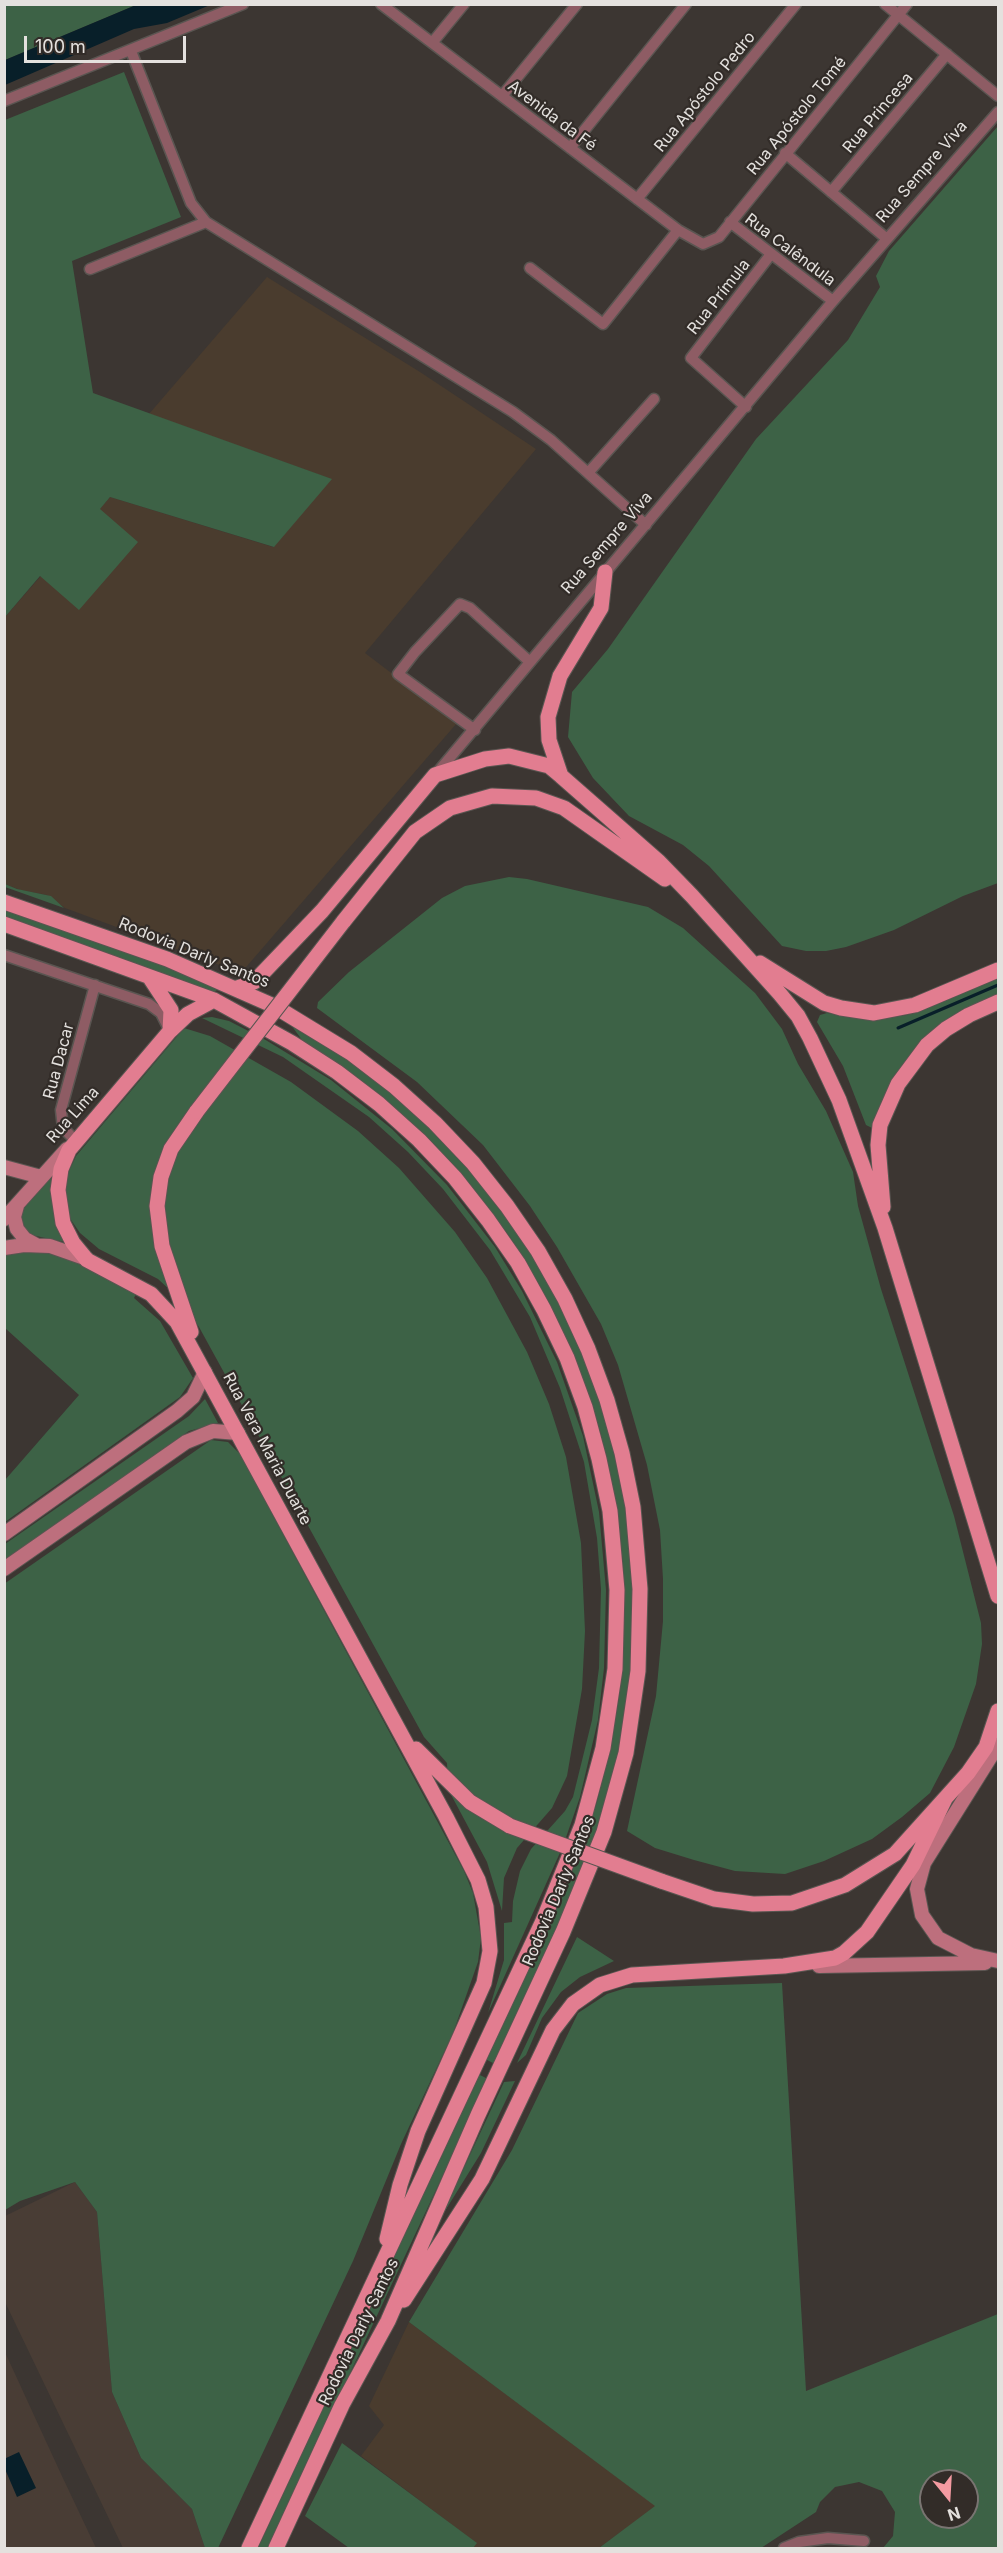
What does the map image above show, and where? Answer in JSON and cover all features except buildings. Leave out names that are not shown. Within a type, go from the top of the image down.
[{"type":"main road","points":[[561,776],[549,740],[548,717],[560,676],[601,608],[605,572]]},
{"type":"main road","points":[[435,775],[485,759],[509,756],[549,766],[658,862],[692,896],[743,951],[798,1016],[839,1100],[885,1228],[999,1596]]},
{"type":"main road","name":"Rua Sempre Viva","points":[[237,988],[254,982],[322,911],[435,775]]},
{"type":"main road","points":[[205,1372],[165,1259],[158,1219],[159,1192],[165,1163],[178,1136],[404,843],[420,828],[450,808],[492,796],[522,796],[564,808],[692,896]]},
{"type":"main road","name":"Rodovia Darly Santos","points":[[4,902],[101,934],[237,988],[312,1028],[394,1086],[454,1142],[507,1206],[556,1283],[598,1374],[622,1453],[636,1534],[640,1598],[638,1671],[629,1735],[612,1806],[595,1858],[478,2115],[388,2321],[342,2405],[276,2548]]},
{"type":"main road","name":"Rodovia Darly Santos","points":[[4,924],[214,1000],[300,1047],[372,1098],[431,1152],[488,1220],[532,1286],[567,1358],[593,1433],[611,1519],[617,1590],[615,1669],[603,1748],[590,1799],[573,1850],[542,1923],[249,2548]]},
{"type":"main road","points":[[743,951],[809,995],[858,1012],[892,1011],[915,1005],[999,970]]},
{"type":"main road","points":[[150,978],[171,1010],[169,1033]]},
{"type":"main road","name":"Rua Lima","points":[[75,1140],[169,1033],[188,1014],[214,1000]]},
{"type":"main road","points":[[885,1228],[879,1162],[880,1125],[898,1084],[927,1045],[946,1029],[999,1002]]},
{"type":"main road","name":"Rua Vera Maria Duarte","points":[[75,1140],[61,1169],[58,1201],[67,1233],[87,1260],[143,1288],[159,1300],[177,1322],[378,1692]]},
{"type":"main road","points":[[378,1692],[478,1880],[486,1907],[490,1935],[484,1983],[418,2131],[400,2185],[380,2268]]},
{"type":"main road","points":[[378,1692],[411,1742],[440,1775],[470,1803],[510,1826],[714,1899],[772,1904],[810,1898],[853,1881],[895,1854],[968,1773],[986,1747],[999,1711]]},
{"type":"main road","points":[[388,2321],[420,2278],[482,2179],[537,2063],[566,2012],[590,1991],[610,1981],[644,1974],[784,1966],[835,1958],[859,1942],[913,1865],[945,1799]]},
{"type":"street","points":[[4,101],[243,4]]},
{"type":"street","name":"Avenida da Fé","points":[[381,4],[678,230],[696,241],[708,243]]},
{"type":"street","points":[[432,43],[464,4]]},
{"type":"street","points":[[502,96],[577,4]]},
{"type":"street","points":[[570,148],[686,4]]},
{"type":"street","name":"Rua Apóstolo Pedro","points":[[637,199],[796,4]]},
{"type":"street","points":[[885,4],[999,96]]},
{"type":"street","name":"Rua Apóstolo Tomé","points":[[708,243],[719,237],[907,4]]},
{"type":"street","points":[[131,51],[191,203],[206,222],[513,412],[551,440],[646,525]]},
{"type":"street","name":"Rua Princesa","points":[[831,192],[947,54]]},
{"type":"street","name":"Rua Sempre Viva","points":[[435,775],[833,301],[999,112]]},
{"type":"street","points":[[785,153],[887,239]]},
{"type":"street","points":[[90,269],[206,222]]},
{"type":"street","name":"Rua Calêndula","points":[[730,222],[833,301]]},
{"type":"street","points":[[530,268],[603,324],[678,230]]},
{"type":"street","name":"Rua Prímula","points":[[746,407],[690,358],[771,254]]},
{"type":"street","points":[[588,473],[654,399]]},
{"type":"street","points":[[475,730],[399,674],[415,652],[460,604],[470,608],[530,662]]},
{"type":"street","points":[[5,957],[154,1006],[165,1018],[169,1033]]},
{"type":"street","name":"Rua Dacar","points":[[75,1140],[63,1128],[61,1110],[94,985]]},
{"type":"street","name":"Rua Lima","points":[[4,1219],[75,1140]]},
{"type":"street","points":[[4,1167],[41,1177]]},
{"type":"street","points":[[18,1204],[14,1217],[17,1229],[25,1239],[37,1245]]},
{"type":"street","name":"Rua Vera Maria Duarte","points":[[4,1248],[37,1245],[63,1249],[87,1260]]},
{"type":"street","points":[[4,1534],[177,1411],[193,1397],[205,1372]]},
{"type":"street","points":[[4,1569],[186,1442],[213,1431],[238,1433]]},
{"type":"street","points":[[999,1745],[924,1863],[917,1889],[922,1915],[938,1938],[962,1951],[999,1962]]},
{"type":"street","points":[[784,1966],[999,1962]]},
{"type":"street","points":[[784,2548],[799,2542],[828,2538],[864,2541]]},
{"type":"shaded area","points":[[267,277],[420,372],[536,449],[365,653],[457,723],[241,973],[65,908],[47,895],[20,890],[5,884],[5,617],[110,497],[273,547],[331,479],[149,414]]},
{"type":"shaded area","points":[[75,2182],[97,2212],[112,2392],[141,2458],[192,2509],[205,2548],[123,2548],[5,2302],[5,2216]]},
{"type":"shaded area","points":[[409,2322],[656,2506],[599,2548],[473,2548],[476,2543],[361,2456],[384,2425],[369,2406]]},
{"type":"shaded area","points":[[4,2350],[61,2474],[96,2548],[5,2548]]},
{"type":"green space","points":[[5,5],[136,5],[5,60]]},
{"type":"green space","points":[[124,72],[181,217],[72,261],[93,393],[332,479],[274,547],[110,497],[100,509],[138,542],[79,610],[40,576],[5,617],[5,120]]},
{"type":"green space","points":[[998,126],[998,883],[963,896],[894,930],[846,947],[826,951],[806,951],[782,946],[709,866],[683,845],[629,816],[593,778],[568,737],[572,692],[608,649],[756,439],[848,340],[880,287],[876,276],[889,251]]},
{"type":"green space","points":[[509,877],[527,879],[648,907],[683,928],[755,993],[782,1029],[798,1064],[826,1111],[853,1172],[858,1206],[881,1289],[954,1516],[981,1623],[982,1644],[976,1684],[954,1747],[930,1793],[902,1817],[872,1839],[824,1861],[785,1874],[735,1871],[694,1860],[655,1848],[627,1831],[656,1696],[663,1621],[663,1579],[660,1530],[647,1465],[618,1365],[601,1324],[557,1247],[530,1206],[483,1145],[417,1082],[317,1008],[318,1002],[349,972],[442,898],[465,886]]},
{"type":"green space","points":[[5,884],[17,889],[51,896],[64,908],[5,887]]},
{"type":"green space","points":[[5,910],[174,969],[221,988],[210,994],[5,920]]},
{"type":"green space","points":[[998,978],[998,996],[950,1019],[872,1128],[866,1125],[843,1066],[817,1022],[820,1015],[827,1013],[868,1020],[907,1015]]},
{"type":"green space","points":[[212,1017],[229,1021],[264,1039],[331,1080],[392,1129],[447,1185],[495,1247],[522,1291],[557,1362],[583,1436],[599,1512],[606,1590],[604,1668],[598,1720],[580,1797],[563,1846],[488,2013],[504,1960],[504,1923],[512,1922],[513,1901],[520,1871],[531,1849],[565,1811],[573,1797],[592,1720],[599,1668],[601,1589],[597,1538],[584,1462],[560,1388],[530,1317],[490,1250],[443,1189],[408,1152],[369,1117],[283,1057],[202,1018]]},
{"type":"green space","points":[[291,1025],[347,1058],[411,1109],[468,1167],[518,1232],[546,1278],[582,1351],[609,1428],[626,1508],[634,1589],[632,1671],[620,1751],[606,1804],[578,1881],[495,2064],[485,2059],[543,1939],[580,1852],[597,1802],[610,1749],[619,1697],[624,1616],[623,1563],[612,1483],[600,1431],[573,1355],[538,1283],[510,1237],[461,1173],[424,1134],[363,1082],[302,1040]]},
{"type":"green space","points":[[184,1028],[210,1036],[291,1082],[358,1131],[399,1168],[455,1232],[487,1278],[527,1352],[549,1404],[566,1457],[581,1543],[585,1631],[582,1689],[567,1776],[552,1808],[517,1848],[504,1878],[502,1911],[487,1862],[448,1789],[447,1763],[424,1737],[199,1327],[183,1302],[158,1279],[99,1249],[80,1233],[69,1217],[64,1196],[67,1175],[76,1156]]},
{"type":"green space","points":[[53,1178],[54,1213],[65,1242],[31,1235],[21,1226],[20,1212],[47,1180]]},
{"type":"green space","points":[[13,1251],[55,1253],[138,1290],[134,1298],[160,1321],[193,1378],[180,1397],[5,1522],[5,1480],[79,1395],[5,1328],[5,1253]]},
{"type":"green space","points":[[205,1399],[218,1423],[189,1431],[5,1560],[5,1544],[189,1416]]},
{"type":"green space","points":[[211,1440],[228,1442],[240,1454],[464,1871],[473,1893],[481,1938],[478,1962],[453,2033],[401,2144],[353,2261],[218,2548],[205,2548],[192,2509],[141,2458],[112,2392],[97,2212],[75,2182],[20,2201],[5,2210],[4,1584]]},
{"type":"green space","points":[[577,1937],[614,1961],[580,1977],[561,1992],[542,2018],[526,2055],[517,2063]]},
{"type":"green space","points":[[782,1983],[806,2391],[998,2314],[998,2548],[883,2548],[893,2536],[895,2512],[882,2491],[859,2482],[835,2487],[820,2502],[816,2512],[761,2548],[599,2548],[655,2506],[409,2322],[512,2150],[578,2013],[607,1994],[626,1988]]},
{"type":"green space","points":[[478,2074],[488,2079],[268,2548],[258,2548]]},
{"type":"green space","points":[[515,2081],[481,2153],[440,2219],[504,2082]]},
{"type":"green space","points":[[342,2443],[477,2543],[473,2548],[349,2548],[305,2516]]},
{"type":"water","points":[[136,5],[210,5],[167,23],[134,29],[5,85],[5,60]]},
{"type":"water","points":[[19,2452],[36,2488],[17,2497],[5,2469],[4,2459]]},
{"type":"waterway","points":[[898,1028],[998,985]]}]
